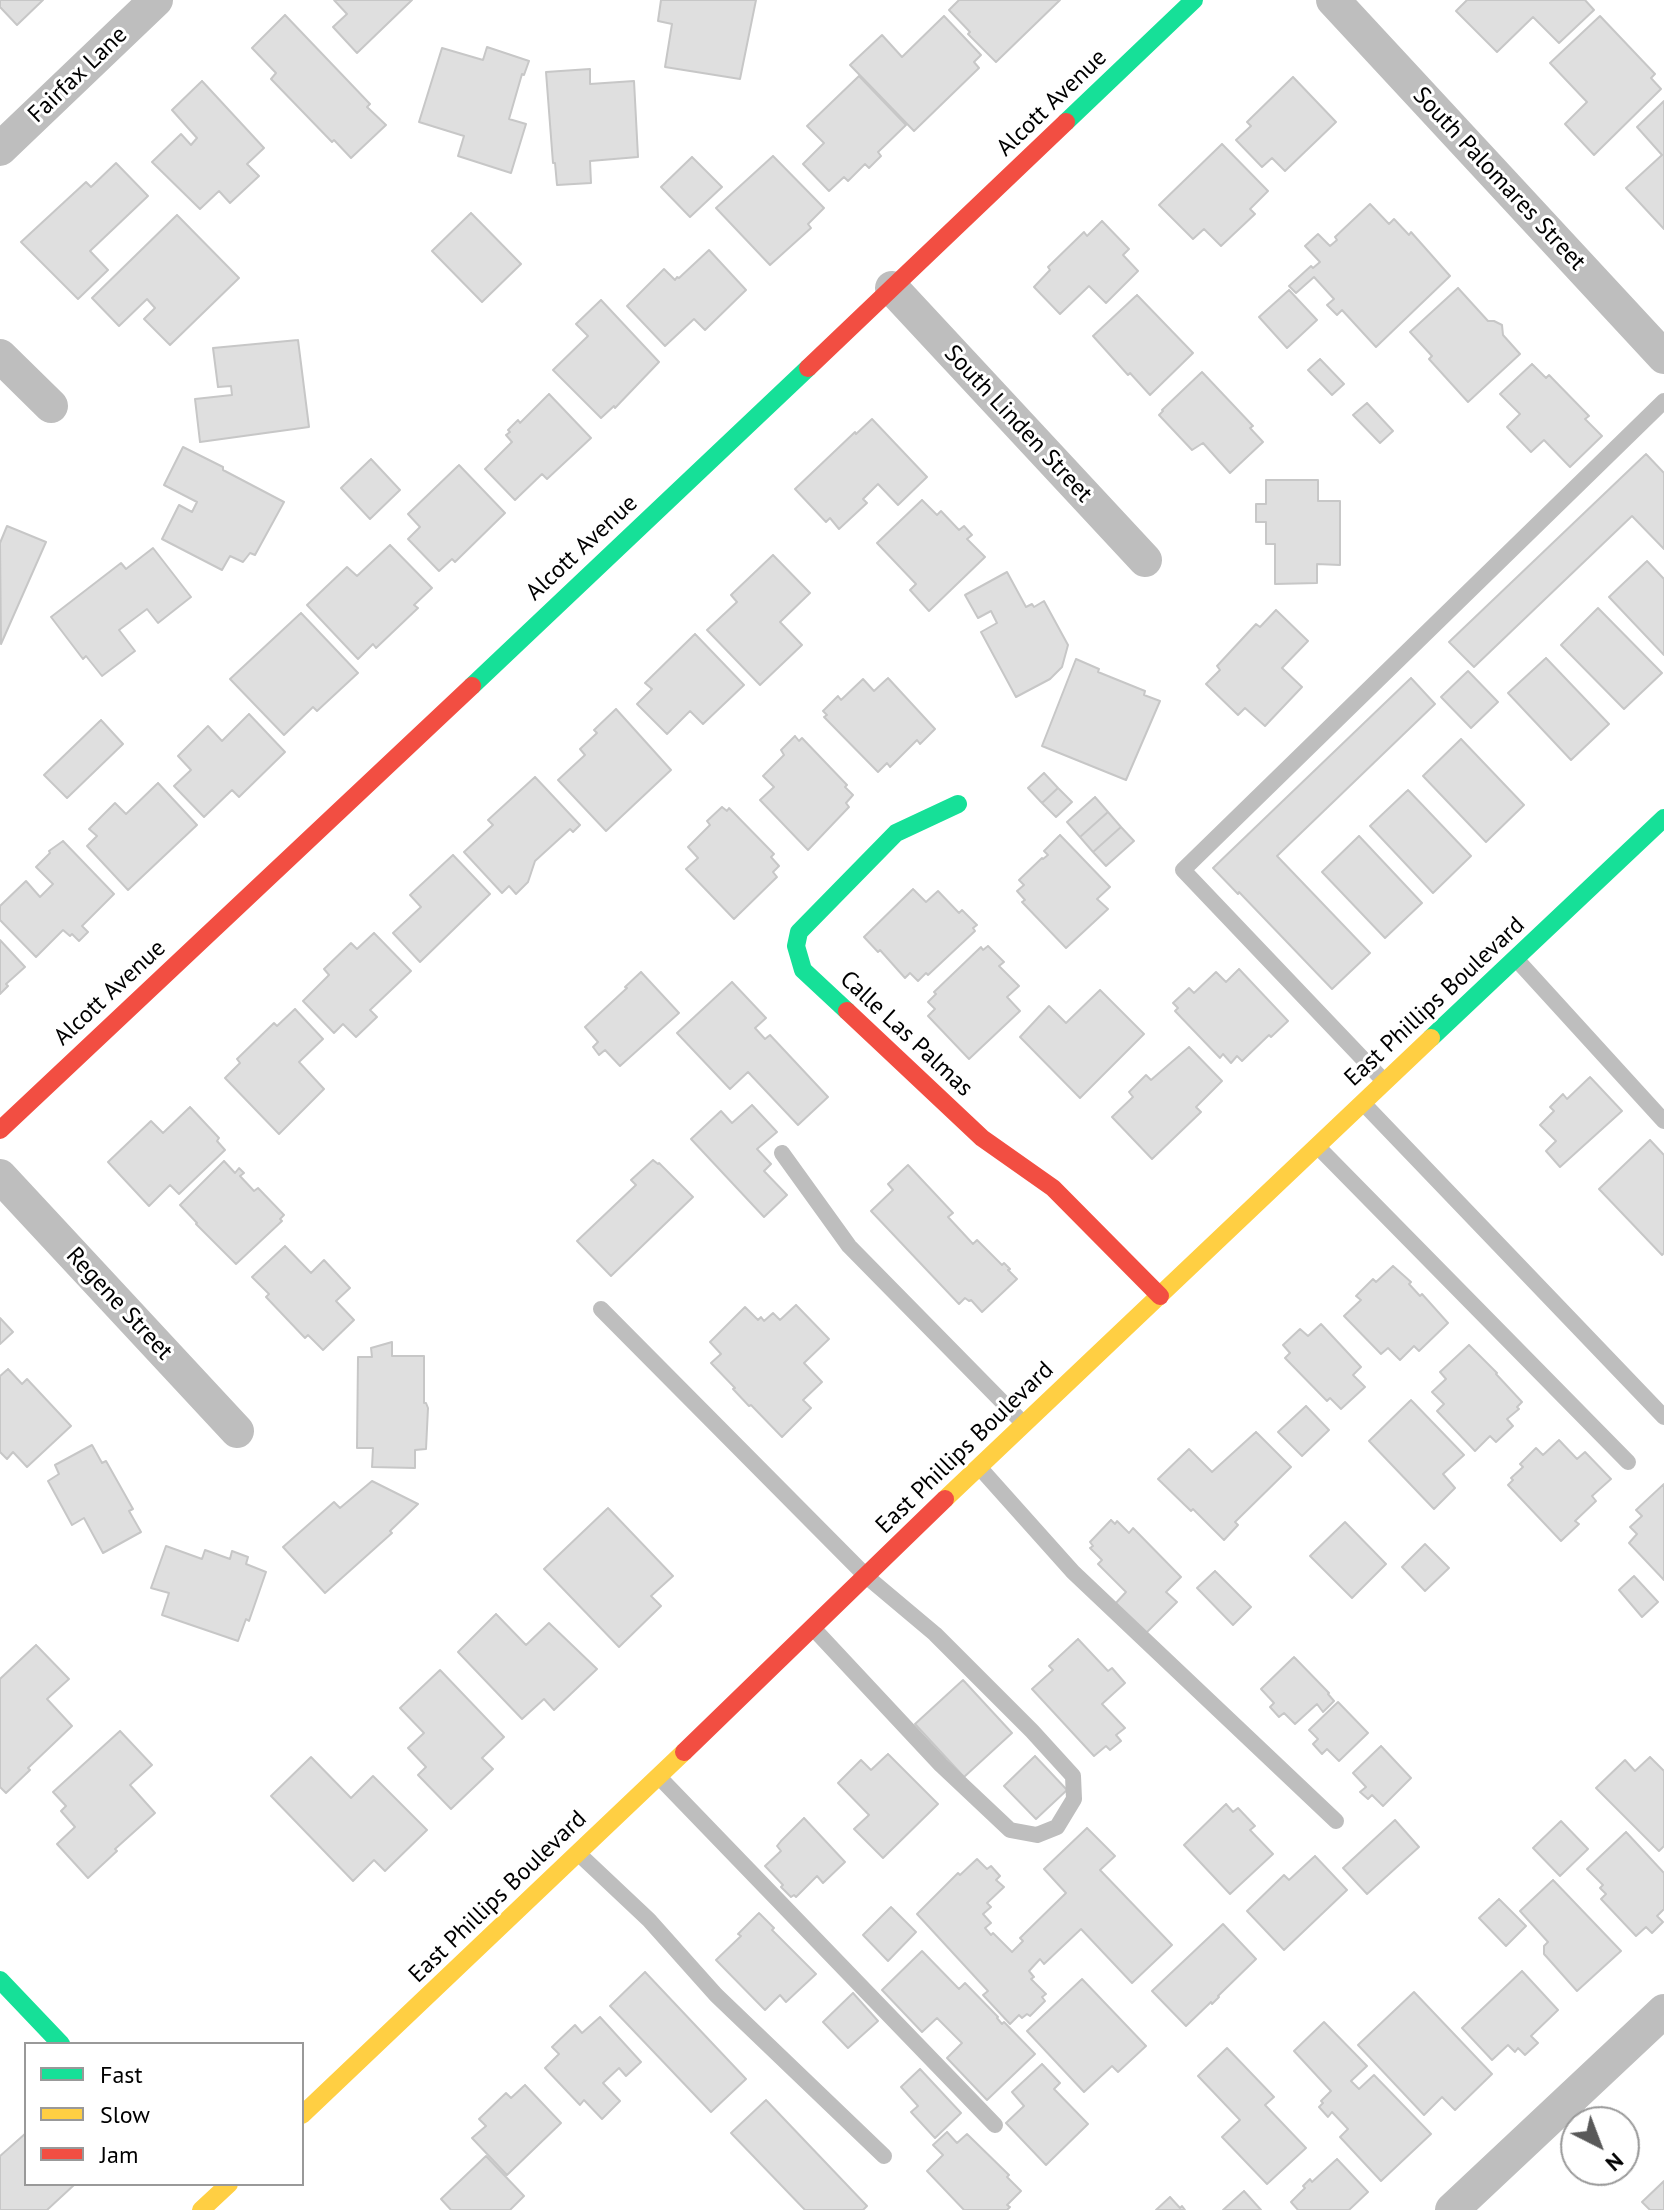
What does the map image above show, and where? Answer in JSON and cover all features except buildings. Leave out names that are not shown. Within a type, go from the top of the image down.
[{"type":"street","name":"Fairfax Lane","points":[[0,149],[156,0]]},
{"type":"street","name":"Alcott Avenue","points":[[0,1130],[1194,0]]},
{"type":"street","name":"South Palomares Street","points":[[1333,0],[1664,357]]},
{"type":"street","name":"South Linden Street","points":[[892,288],[1145,560]]},
{"type":"street","points":[[0,356],[51,406]]},
{"type":"street","name":"Calle Las Palmas","points":[[958,804],[896,833],[799,932],[796,946],[803,970],[982,1138],[1053,1188],[1160,1296]]},
{"type":"street","name":"East Phillips Boulevard","points":[[304,2113],[579,1854],[979,1466],[1664,818]]},
{"type":"street","name":"Regene Street","points":[[0,1176],[237,1431]]},
{"type":"street","points":[[0,1980],[59,2042]]},
{"type":"street","points":[[1452,2210],[1664,2011]]},
{"type":"street","points":[[207,2204],[227,2186]]},
{"type":"lane","points":[[1385,1082],[1183,870],[1664,401]]},
{"type":"lane","points":[[1516,959],[1664,1121]]},
{"type":"lane","points":[[1363,1103],[1664,1417]]},
{"type":"lane","points":[[1317,1146],[1628,1462]]},
{"type":"lane","points":[[782,1153],[849,1246],[1024,1425]]},
{"type":"lane","points":[[601,1309],[866,1576],[935,1634],[1073,1776],[1074,1799],[1057,1827],[1037,1835],[1010,1830],[941,1765],[813,1627]]},
{"type":"lane","points":[[979,1466],[1073,1572],[1336,1821]]},
{"type":"lane","points":[[659,1776],[995,2125]]},
{"type":"lane","points":[[579,1854],[649,1920],[716,1995],[884,2156]]},
{"type":"traffic: fast","points":[[1066,122],[1194,0]]},
{"type":"traffic: fast","points":[[472,686],[808,368]]},
{"type":"traffic: fast","points":[[847,1011],[803,970],[796,946],[799,932],[896,833],[958,804]]},
{"type":"traffic: fast","points":[[1431,1038],[1664,818]]},
{"type":"traffic: fast","points":[[0,1980],[59,2042]]},
{"type":"traffic: slow","points":[[945,1499],[1431,1038]]},
{"type":"traffic: slow","points":[[304,2113],[684,1752]]},
{"type":"traffic: slow","points":[[201,2210],[227,2186]]},
{"type":"traffic: jam","points":[[808,368],[1066,122]]},
{"type":"traffic: jam","points":[[0,1130],[472,686]]},
{"type":"traffic: jam","points":[[847,1011],[982,1138],[1053,1188],[1160,1296]]},
{"type":"traffic: jam","points":[[684,1752],[945,1499]]}]
